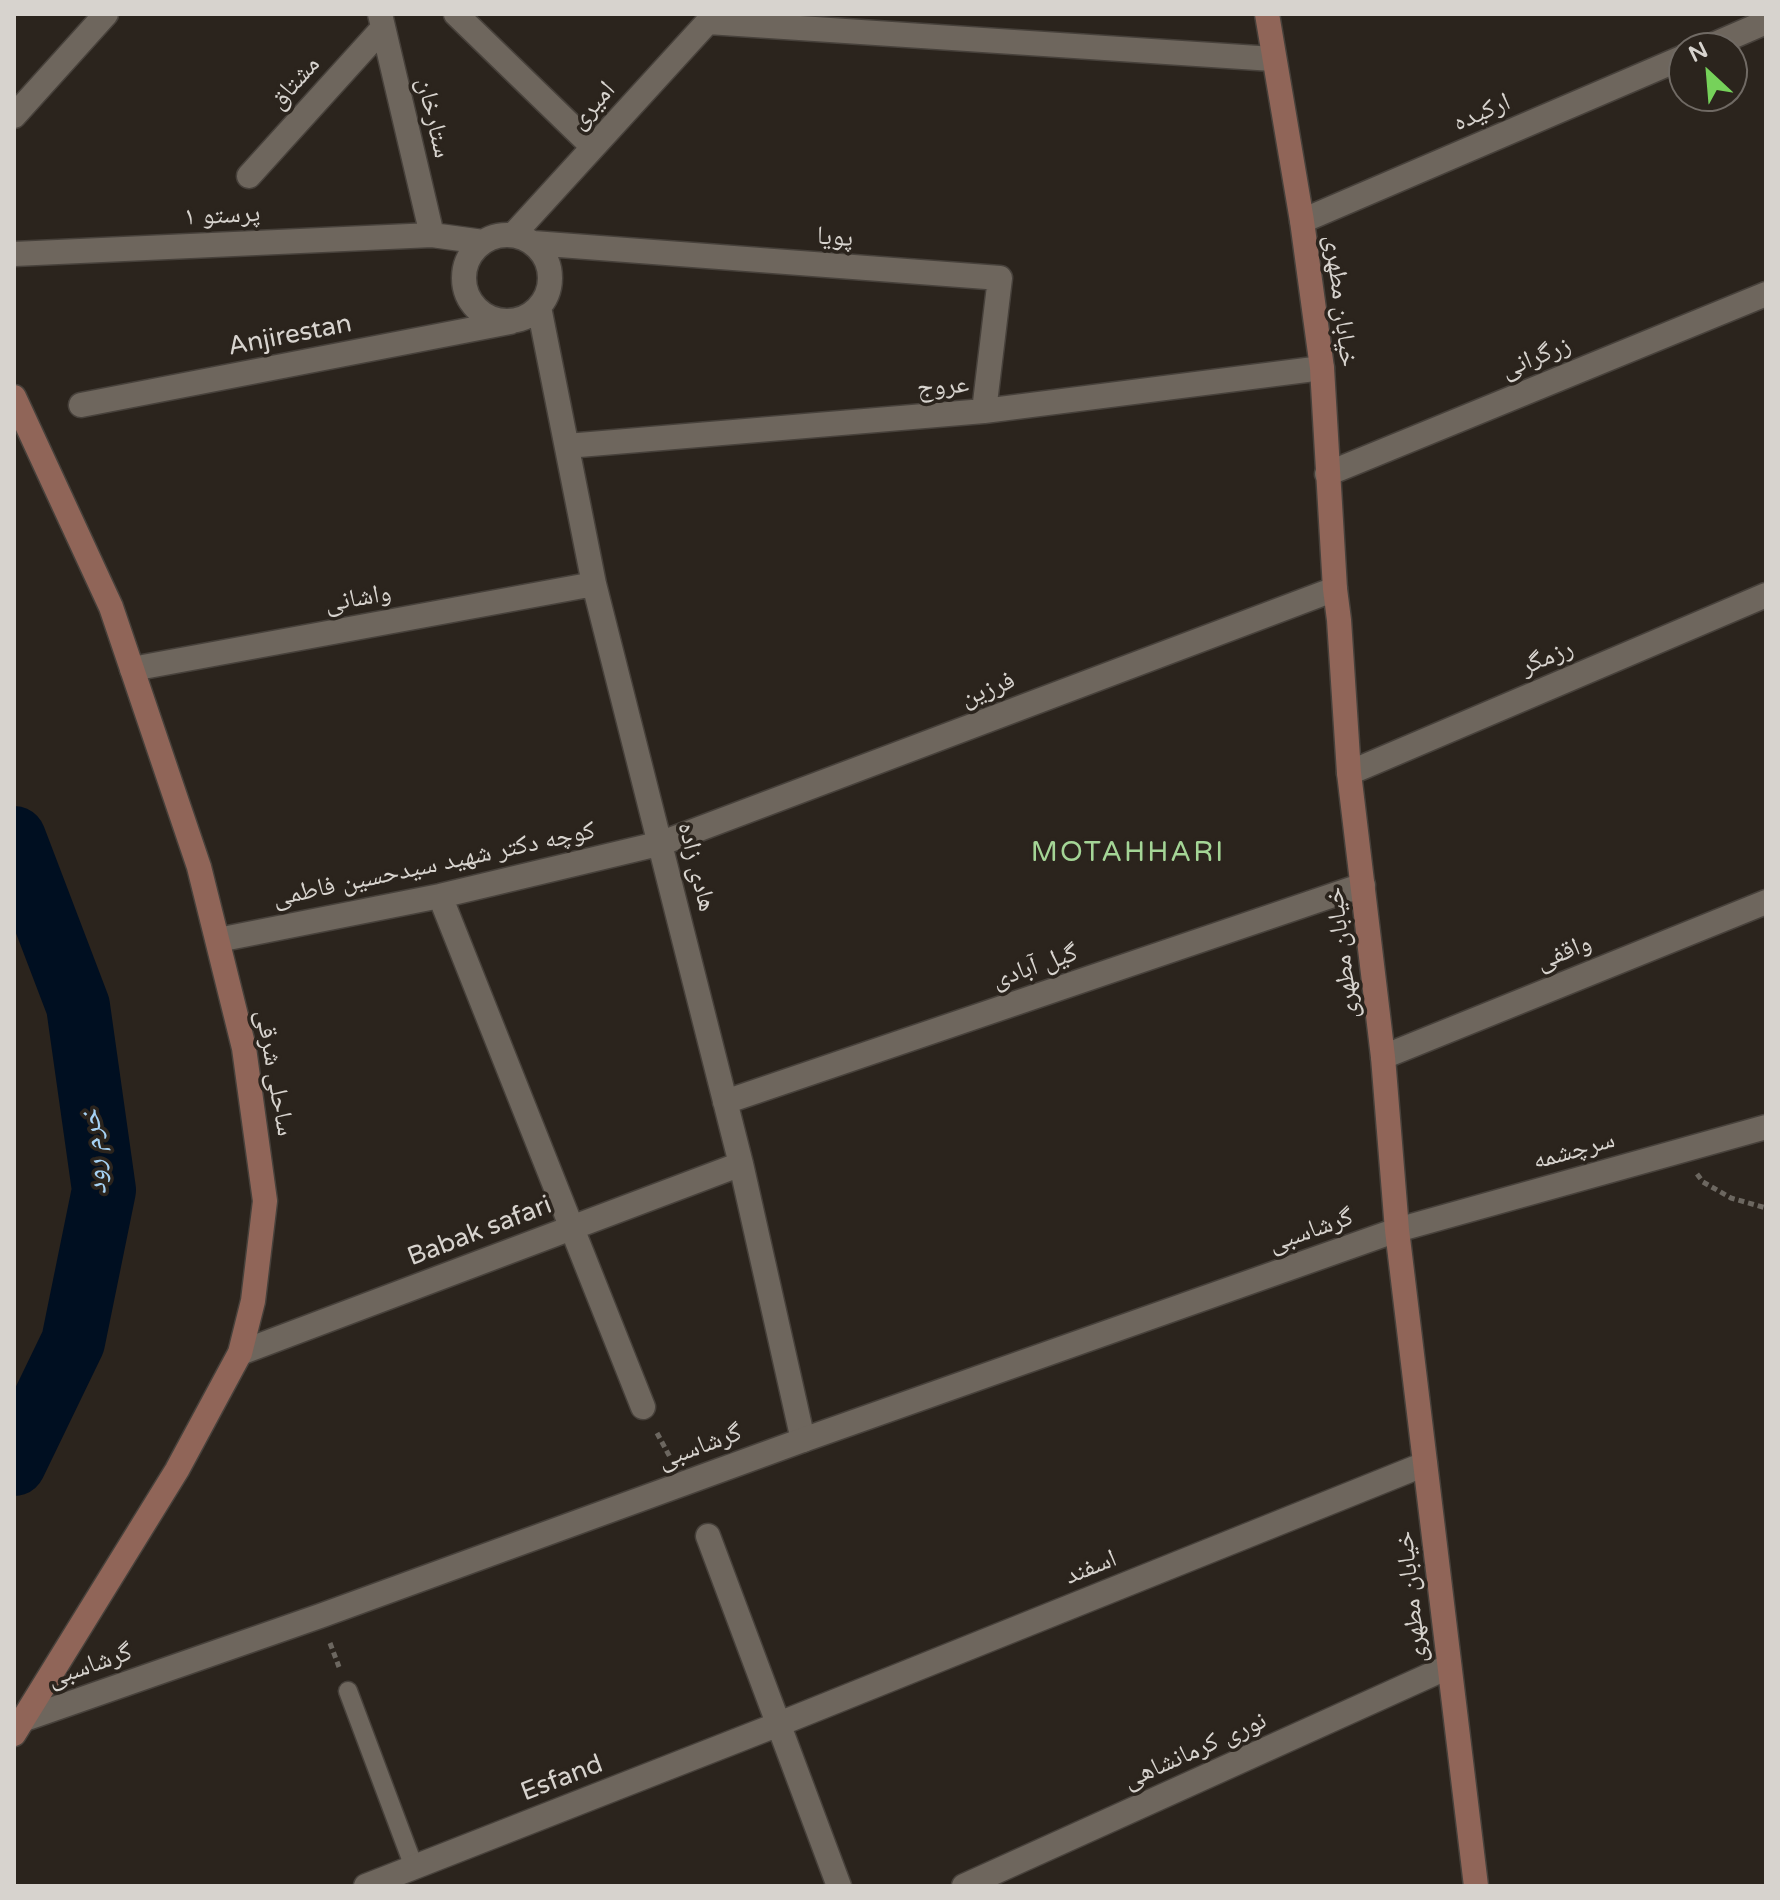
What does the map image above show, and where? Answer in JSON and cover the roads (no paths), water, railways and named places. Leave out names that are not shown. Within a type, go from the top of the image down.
[{"type":"main road","name":"خیابان مطهری","points":[[1267,14],[1302,221],[1322,368],[1349,773],[1383,1057],[1397,1230],[1476,1886]]},
{"type":"main road","name":"ساحلی شرقی","points":[[14,397],[111,607],[199,867],[244,1048],[265,1201],[253,1301],[240,1353],[177,1470],[18,1727]]},
{"type":"street","points":[[14,116],[106,14]]},
{"type":"street","points":[[456,14],[593,147]]},
{"type":"street","points":[[711,18],[1273,59]]},
{"type":"street","name":"امیری","points":[[523,239],[593,147],[711,18]]},
{"type":"street","name":"مشتاق","points":[[249,176],[382,21]]},
{"type":"street","name":"ستارخان","points":[[382,21],[432,235]]},
{"type":"street","points":[[1743,32],[1766,22]]},
{"type":"street","name":"ارکیده","points":[[1302,221],[1668,64]]},
{"type":"street","name":"پرستو ۱","points":[[14,254],[432,235],[483,242]]},
{"type":"street","points":[[497,236],[523,239],[545,256],[550,274],[548,291],[539,307],[526,317],[510,322],[491,319],[475,309],[466,292],[464,273],[470,256],[483,242],[497,236]]},
{"type":"street","name":"پویا","points":[[523,239],[1000,278],[984,411]]},
{"type":"street","name":"زرگرانی","points":[[1327,474],[1766,294]]},
{"type":"street","name":"هادی زاده","points":[[539,307],[594,584],[741,1164],[803,1440]]},
{"type":"street","name":"Anjirestan","points":[[81,405],[510,322]]},
{"type":"street","name":"عروج","points":[[567,446],[984,411],[1322,368]]},
{"type":"street","name":"واشانی","points":[[132,669],[594,584]]},
{"type":"street","name":"فرزین","points":[[662,843],[1335,589]]},
{"type":"street","name":"رزمگر","points":[[1349,773],[1766,595]]},
{"type":"street","name":"کوچه دکتر شهید سیدحسین فاطمی","points":[[218,940],[440,896],[662,843]]},
{"type":"street","name":"گیل آبادی","points":[[725,1102],[1363,885]]},
{"type":"street","points":[[440,896],[643,1407]]},
{"type":"street","name":"واقفی","points":[[1383,1057],[1766,902]]},
{"type":"street","name":"سرچشمه","points":[[1397,1230],[1766,1127]]},
{"type":"street","name":"Babak safari","points":[[240,1353],[741,1164]]},
{"type":"street","name":"گرشاسبی","points":[[18,1727],[684,1482],[1397,1230]]},
{"type":"street","name":"اسفند","points":[[779,1724],[1425,1464]]},
{"type":"street","points":[[708,1536],[839,1886]]},
{"type":"street","name":"نوری کرمانشاهی","points":[[964,1886],[1448,1667]]},
{"type":"street","name":"Esfand","points":[[366,1886],[779,1724]]},
{"type":"lane","points":[[348,1691],[414,1867]]},
{"type":"waterway","name":"خرم رود","points":[[14,838],[78,1006],[104,1190],[73,1342],[14,1464]]},
{"type":"district","name":"MOTAHHARI","points":[[1128,854]]}]
